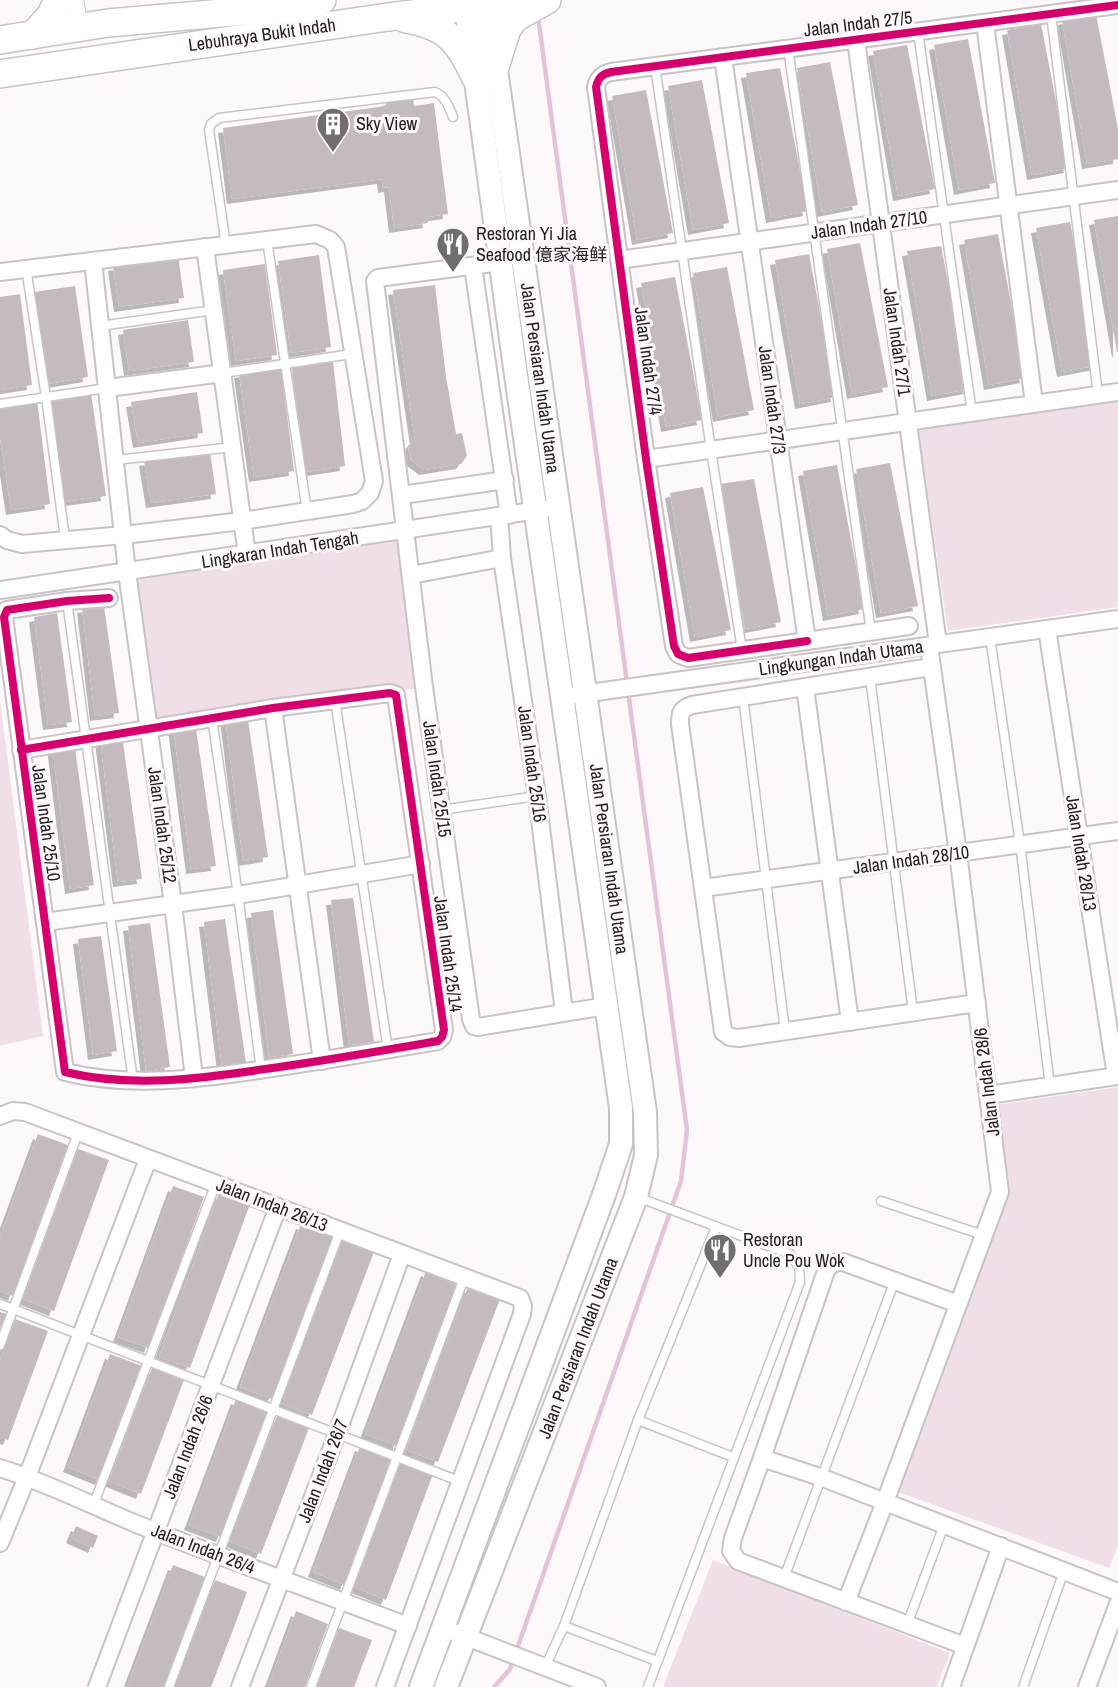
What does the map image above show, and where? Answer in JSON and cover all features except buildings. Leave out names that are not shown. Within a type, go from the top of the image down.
[{"type":"highway","points":[[33,35],[51,15],[59,0]]},
{"type":"highway","points":[[73,0],[86,13],[108,23]]},
{"type":"highway","name":"Lebuhraya Bukit Indah","points":[[0,40],[72,32],[108,23],[268,9],[322,0]]},
{"type":"highway","points":[[388,17],[423,22],[444,30],[485,73],[518,7],[547,0]]},
{"type":"highway","name":"Lebuhraya Bukit Indah","points":[[0,74],[476,3],[518,7]]},
{"type":"highway","points":[[37,69],[60,51],[72,32],[83,48],[106,59]]},
{"type":"main road","name":"Jalan Persiaran Indah Utama","points":[[446,1687],[636,1197],[646,1155],[645,1112],[559,507],[485,73],[476,3]]},
{"type":"main road","name":"Jalan Persiaran Indah Utama","points":[[421,1687],[621,1144],[621,1108],[501,262],[485,73]]},
{"type":"street","points":[[59,0],[72,32]]},
{"type":"street","points":[[72,32],[73,0]]},
{"type":"street","name":"Jalan Indah 27/5","points":[[603,74],[1050,14],[1118,8]]},
{"type":"street","points":[[985,23],[1034,404]]},
{"type":"street","name":"Jalan Indah 27/1","points":[[856,40],[908,422],[933,645]]},
{"type":"street","name":"Jalan Indah 27/3","points":[[723,57],[807,641]]},
{"type":"street","name":"Jalan Indah 27/4","points":[[603,74],[597,80],[596,87],[646,459],[674,646],[678,654],[688,658],[742,650]]},
{"type":"street","name":"Jalan Indah 27/10","points":[[619,260],[1118,190]]},
{"type":"street","points":[[0,272],[315,234],[330,240],[336,247],[374,481],[370,493],[362,501],[307,512],[124,535],[22,544],[7,540],[0,535]]},
{"type":"street","points":[[205,247],[247,555]]},
{"type":"street","name":"Jalan Indah 25/12","points":[[93,261],[127,572],[173,904],[194,1078]]},
{"type":"street","points":[[473,266],[501,262]]},
{"type":"street","name":"Jalan Indah 25/15","points":[[473,266],[378,278],[375,281],[441,810],[471,1019],[474,1026],[478,1027],[564,1012]]},
{"type":"street","name":"Jalan Indah 25/16","points":[[473,266],[505,480],[502,558],[537,796],[564,1012]]},
{"type":"street","points":[[108,388],[223,373]]},
{"type":"street","points":[[646,459],[1118,392]]},
{"type":"street","points":[[402,495],[505,480]]},
{"type":"street","name":"Lingkaran Indah Tengah","points":[[0,590],[559,507]]},
{"type":"street","points":[[411,575],[502,558]]},
{"type":"street","name":"Jalan Indah 25/10","points":[[65,1072],[4,617],[7,610],[67,601],[109,598]]},
{"type":"street","name":"Lingkungan Indah Utama","points":[[563,697],[1118,619]]},
{"type":"street","points":[[742,650],[909,626]]},
{"type":"street","name":"Jalan Indah 28/13","points":[[1047,629],[1117,1076]]},
{"type":"street","name":"Jalan Indah 28/6","points":[[846,1602],[1000,1191],[958,853],[931,668],[933,645]]},
{"type":"street","points":[[931,668],[692,705],[684,708],[680,713],[680,724],[723,1032],[730,1037],[739,1038],[977,1003]]},
{"type":"street","points":[[805,687],[850,1022]]},
{"type":"street","name":"Jalan Indah 25/14","points":[[65,1072],[132,1081],[202,1078],[388,1050],[438,1041],[442,1037],[444,1030],[396,695],[390,693],[335,700]]},
{"type":"street","points":[[21,750],[273,708],[335,700]]},
{"type":"street","points":[[273,708],[322,1061]]},
{"type":"street","name":"Jalan Indah 28/10","points":[[703,888],[1118,831]]},
{"type":"street","points":[[45,922],[363,875],[421,864]]},
{"type":"street","points":[[564,1012],[606,1006]]},
{"type":"street","points":[[988,1095],[1117,1076]]},
{"type":"street","name":"Jalan Indah 26/13","points":[[0,1116],[13,1111],[25,1112],[520,1298],[523,1306],[522,1314],[459,1481]]},
{"type":"street","points":[[0,1543],[148,1159]]},
{"type":"street","name":"Jalan Indah 26/6","points":[[97,1687],[278,1207]]},
{"type":"street","name":"Jalan Indah 26/7","points":[[240,1687],[337,1434],[402,1254]]},
{"type":"street","points":[[958,1304],[843,1262],[831,1264],[824,1274],[733,1538],[731,1551],[738,1561],[906,1626],[966,1646]]},
{"type":"street","points":[[762,1458],[823,1478],[1118,1592]]},
{"type":"street","name":"Jalan Indah 26/4","points":[[0,1468],[156,1531],[408,1626]]},
{"type":"street","points":[[385,1687],[459,1481]]},
{"type":"street","points":[[951,1687],[1001,1546]]},
{"type":"street","points":[[1087,1687],[1118,1604]]},
{"type":"street","points":[[443,1628],[597,1687]]},
{"type":"lane","points":[[1050,14],[1098,395]]},
{"type":"lane","points":[[918,32],[972,412]]},
{"type":"lane","points":[[788,48],[871,632]]},
{"type":"lane","points":[[655,66],[742,650]]},
{"type":"lane","points":[[226,245],[209,130],[211,124],[219,118],[435,92],[448,104],[453,117]]},
{"type":"lane","points":[[267,240],[307,512]]},
{"type":"lane","points":[[26,268],[65,539]]},
{"type":"lane","points":[[100,326],[214,310]]},
{"type":"lane","points":[[223,373],[352,354]]},
{"type":"lane","points":[[0,404],[108,388]]},
{"type":"lane","points":[[116,460],[233,447]]},
{"type":"lane","points":[[67,601],[132,1081]]},
{"type":"lane","points":[[990,637],[1020,844],[1050,1086]]},
{"type":"lane","points":[[870,677],[913,1012]]},
{"type":"lane","points":[[743,697],[785,1031]]},
{"type":"lane","points":[[335,700],[388,1050]]},
{"type":"lane","points":[[212,718],[261,1070]]},
{"type":"lane","points":[[441,810],[537,796]]},
{"type":"lane","points":[[0,1346],[78,1133]]},
{"type":"lane","points":[[93,1506],[216,1183]]},
{"type":"lane","points":[[636,1197],[790,1254],[799,1267],[800,1282],[648,1687]]},
{"type":"lane","points":[[881,1201],[984,1235]]},
{"type":"lane","points":[[545,1667],[564,1626],[638,1420],[716,1227]]},
{"type":"lane","points":[[169,1687],[340,1231]]},
{"type":"lane","points":[[311,1687],[465,1278]]},
{"type":"lane","points":[[784,1578],[896,1280]]},
{"type":"lane","points":[[0,1304],[459,1481]]},
{"type":"lane","points":[[638,1420],[733,1457]]},
{"type":"lane","points":[[906,1626],[944,1524]]},
{"type":"lane","points":[[1023,1687],[1064,1571]]},
{"type":"lane","points":[[564,1626],[657,1661]]},
{"type":"shaded area","points":[[1118,400],[1118,607],[948,631],[918,429]]},
{"type":"shaded area","points":[[406,530],[424,687],[148,728],[127,572]]},
{"type":"shaded area","points":[[0,700],[43,1036],[0,1046]]},
{"type":"shaded area","points":[[1118,1087],[1118,1545],[1109,1568],[898,1492],[1008,1191],[996,1105]]},
{"type":"shaded area","points":[[713,1560],[950,1653],[937,1687],[663,1687]]},
{"type":"waterway","points":[[538,16],[627,683]]},
{"type":"waterway","points":[[494,1687],[510,1669],[681,1181],[687,1130],[628,691]]},
{"type":"cycle path","points":[[807,641],[688,658],[678,654],[674,646],[646,459],[596,87],[598,81],[603,75],[611,72],[1118,5]]},
{"type":"cycle path","points":[[21,750],[273,708],[390,693],[396,695],[444,1030],[442,1037],[438,1041],[352,1056],[190,1079],[115,1080],[65,1072],[4,617],[7,610],[67,601],[109,598]]},
{"type":"place","name":"Sky View","points":[[333,153]]},
{"type":"place","name":"Restoran Yi Jia Seafood 億家海鲜","points":[[453,273]]},
{"type":"place","name":"Restoran Uncle Pou Wok","points":[[720,1279]]}]
